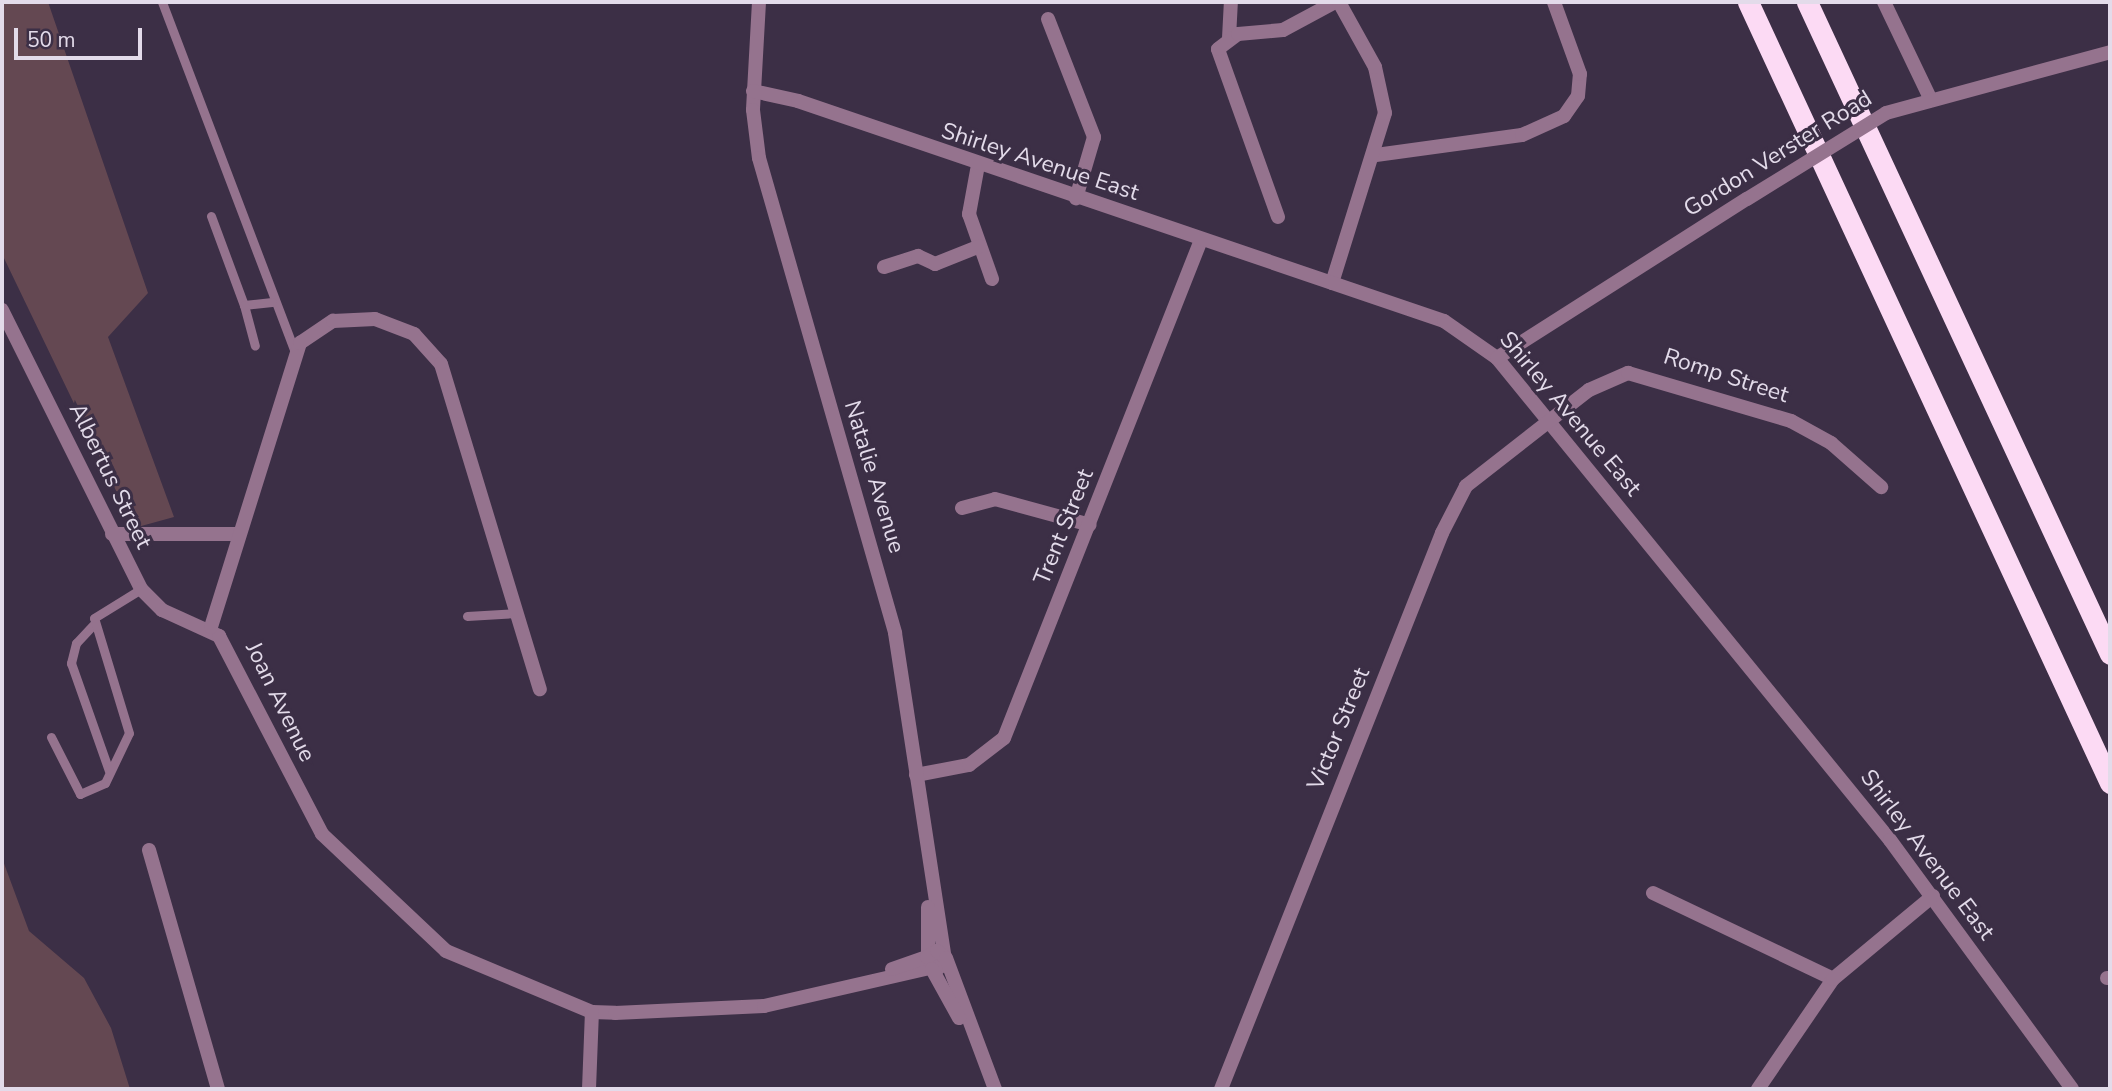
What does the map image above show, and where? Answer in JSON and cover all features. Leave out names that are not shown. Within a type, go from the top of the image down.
[{"type":"highway","points":[[1748,2],[2110,783]]},
{"type":"highway","points":[[1807,2],[2110,654]]},
{"type":"highway","points":[[2086,732],[2110,797]]},
{"type":"street","name":"Natalie Avenue","points":[[760,2],[753,91],[759,158],[783,257],[895,633],[929,881],[945,958],[973,1040]]},
{"type":"street","points":[[1229,38],[1231,2]]},
{"type":"street","points":[[1279,217],[1222,72],[1218,49],[1229,38],[1283,30],[1337,2],[1383,94],[1376,155],[1332,284]]},
{"type":"street","points":[[1376,155],[1531,134],[1564,116],[1578,96],[1580,75],[1554,2]]},
{"type":"street","points":[[1884,2],[1929,96]]},
{"type":"street","points":[[1048,19],[1094,137],[1076,198]]},
{"type":"street","name":"Gordon Verster Road","points":[[1497,358],[1886,113],[1929,96],[2110,52]]},
{"type":"street","name":"Shirley Avenue East","points":[[753,91],[1444,321],[1497,358],[1933,896],[2072,1089]]},
{"type":"street","points":[[978,165],[969,214],[992,279]]},
{"type":"street","name":"Trent Street","points":[[916,775],[969,765],[1004,738],[1201,240]]},
{"type":"street","points":[[884,267],[918,256],[935,264],[980,246]]},
{"type":"street","name":"Albertus Street","points":[[2,310],[141,589],[162,610],[211,627]]},
{"type":"street","points":[[211,627],[295,353],[317,328],[356,318],[404,328],[429,347],[448,382],[540,689]]},
{"type":"street","name":"Romp Street","points":[[1548,421],[1616,376],[1648,374],[1807,429],[1881,487]]},
{"type":"street","name":"Victor Street","points":[[1221,1089],[1459,495],[1548,421]]},
{"type":"street","points":[[962,508],[995,499],[1090,525]]},
{"type":"street","points":[[112,534],[238,534]]},
{"type":"street","name":"Joan Avenue","points":[[211,627],[228,647],[319,830],[344,859],[450,954],[592,1012],[755,1007],[855,984],[945,958]]},
{"type":"street","points":[[149,850],[218,1089]]},
{"type":"street","name":"Natalie Avenue","points":[[929,881],[929,962],[973,1040],[995,1089]]},
{"type":"street","points":[[1653,893],[1833,979]]},
{"type":"street","points":[[1758,1089],[1833,979],[1933,896]]},
{"type":"street","points":[[589,1089],[592,1012]]},
{"type":"lane","points":[[162,2],[272,302],[295,353]]},
{"type":"lane","points":[[211,216],[244,305],[255,346]]},
{"type":"lane","points":[[244,305],[272,302]]},
{"type":"lane","points":[[110,773],[71,663],[76,643],[93,625],[100,610],[141,589]]},
{"type":"lane","points":[[467,616],[517,613]]},
{"type":"lane","points":[[51,737],[80,794],[101,788],[129,733],[93,625]]},
{"type":"shaded area","points":[[2,2],[48,2],[148,293],[108,337],[174,517],[134,528],[2,254]]},
{"type":"shaded area","points":[[2,858],[29,931],[84,978],[111,1028],[130,1089],[2,1089]]}]
